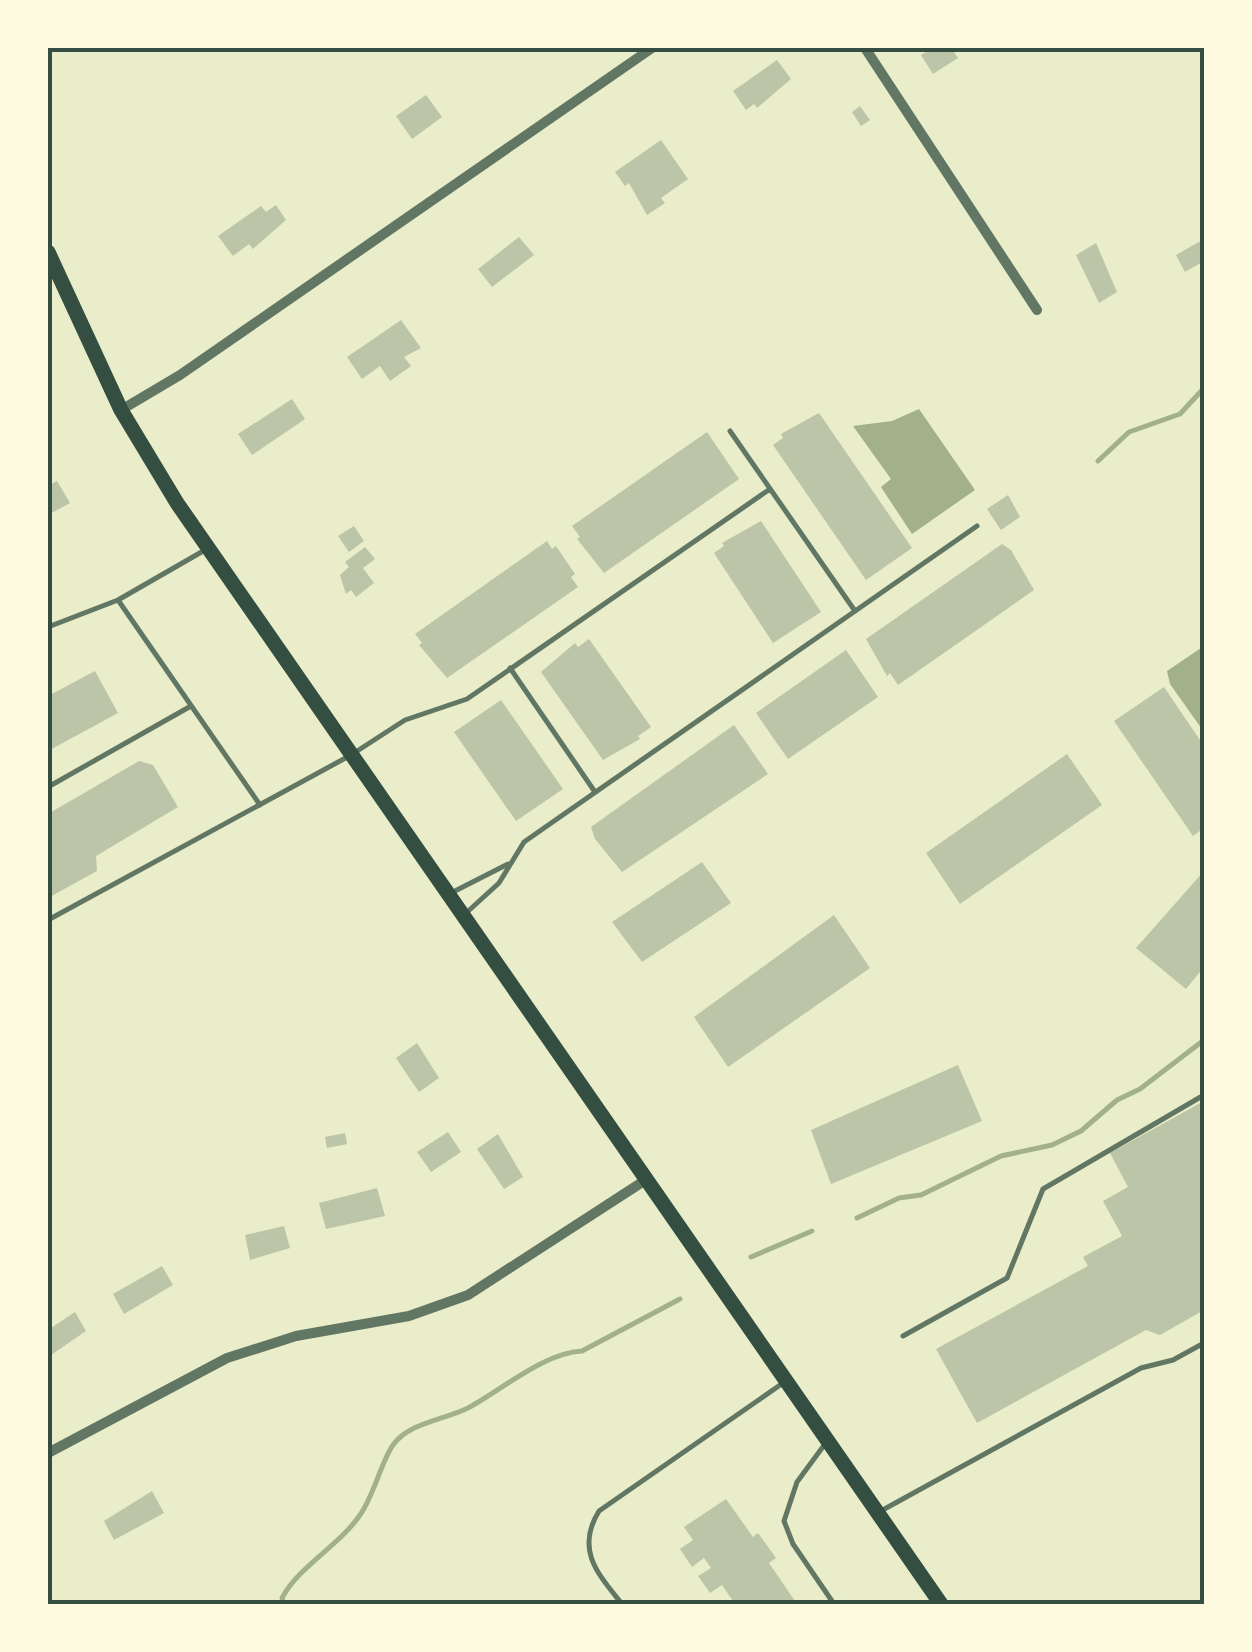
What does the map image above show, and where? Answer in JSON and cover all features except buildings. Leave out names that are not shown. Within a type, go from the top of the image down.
[{"type":"main road","points":[[48,252],[121,410],[207,548],[940,1604]]},
{"type":"street","points":[[121,410],[180,376],[652,48]]},
{"type":"street","points":[[864,48],[1037,310]]},
{"type":"street","points":[[48,1453],[227,1358],[296,1336],[409,1316],[468,1295],[644,1181]]},
{"type":"lane","points":[[730,431],[854,612]]},
{"type":"lane","points":[[48,920],[351,756],[404,720],[467,699],[770,489]]},
{"type":"lane","points":[[462,916],[499,883],[524,842],[977,526]]},
{"type":"lane","points":[[48,628],[118,600],[207,548]]},
{"type":"lane","points":[[118,600],[260,805]]},
{"type":"lane","points":[[510,668],[596,792]]},
{"type":"lane","points":[[48,787],[191,706]]},
{"type":"lane","points":[[448,896],[508,864]]},
{"type":"lane","points":[[904,1336],[1007,1278],[1042,1190],[1204,1094]]},
{"type":"lane","points":[[876,1513],[1141,1368],[1173,1360],[1204,1343]]},
{"type":"lane","points":[[622,1604],[592,1566],[588,1554],[588,1533],[598,1511],[785,1381]]},
{"type":"lane","points":[[828,1442],[797,1482],[784,1521],[793,1544],[834,1604]]},
{"type":"shaded area","points":[[919,409],[975,490],[912,534],[881,487],[891,479],[853,426],[892,421]]},
{"type":"shaded area","points":[[1204,646],[1204,732],[1170,684],[1167,671]]},
{"type":"waterway","points":[[1098,461],[1129,432],[1180,414],[1204,388]]},
{"type":"waterway","points":[[857,1218],[899,1198],[921,1195],[1001,1156],[1052,1145],[1081,1131],[1117,1100],[1140,1089],[1204,1040]]},
{"type":"waterway","points":[[751,1257],[812,1231]]},
{"type":"waterway","points":[[284,1604],[282,1598],[290,1586],[360,1515],[389,1451],[400,1437],[418,1426],[468,1408],[538,1365],[582,1351],[680,1299]]}]
